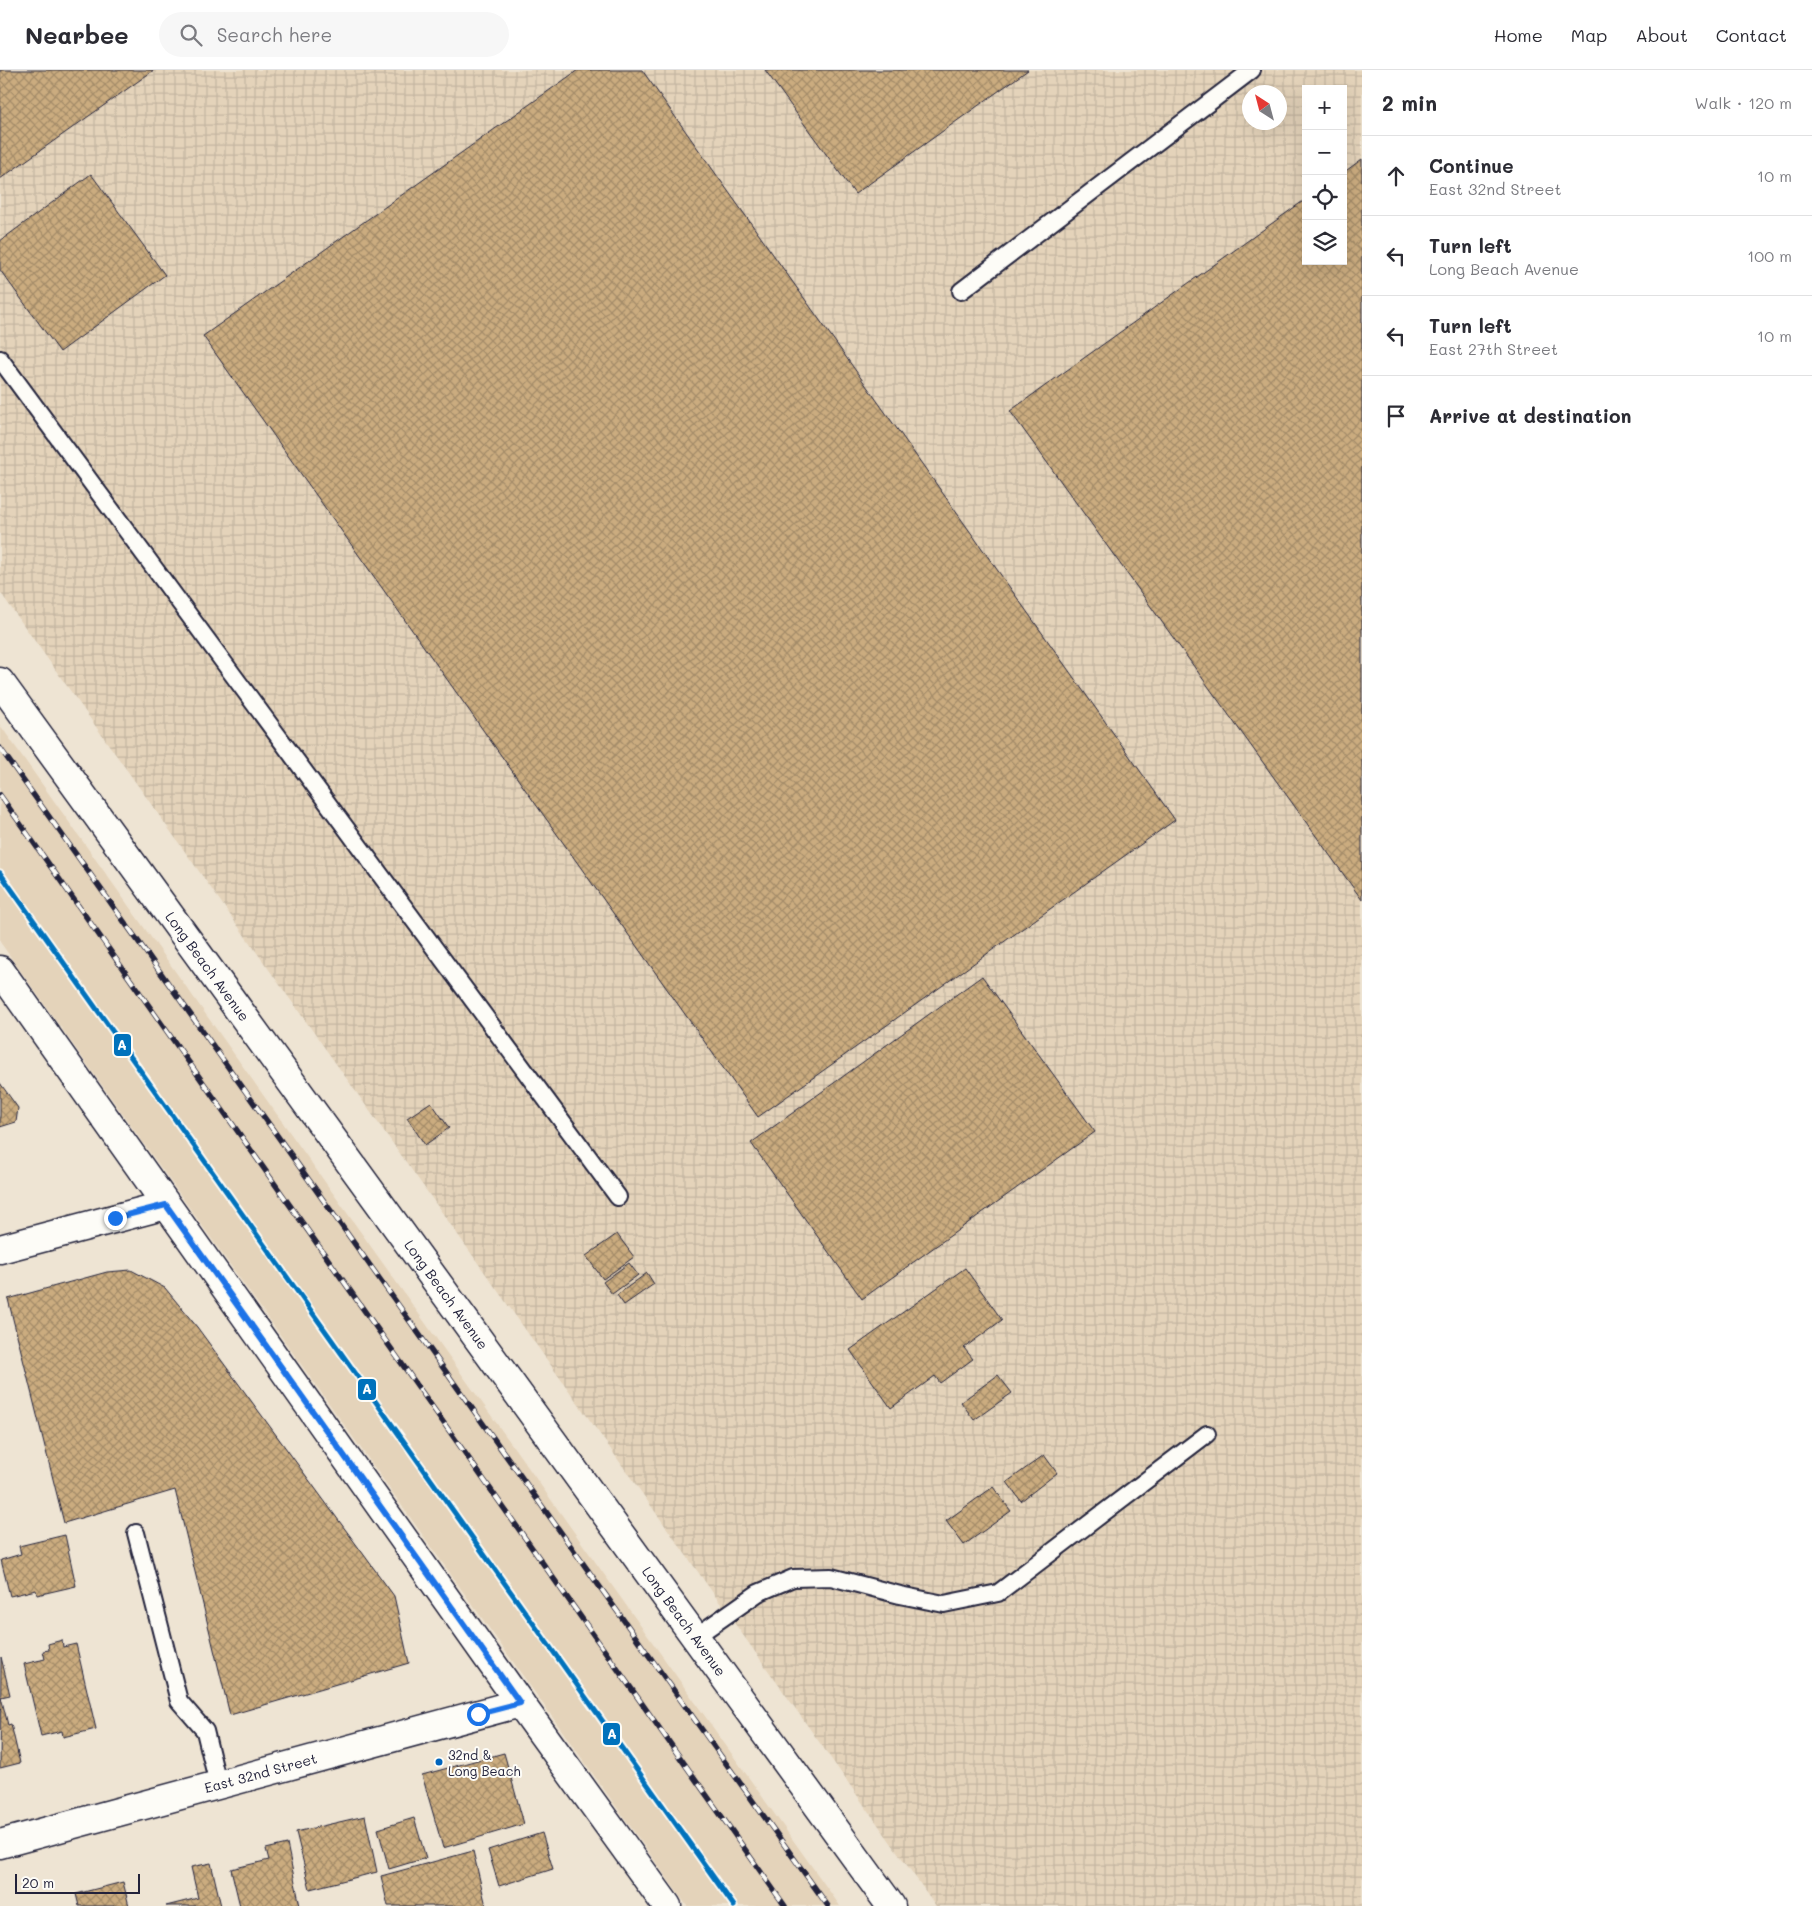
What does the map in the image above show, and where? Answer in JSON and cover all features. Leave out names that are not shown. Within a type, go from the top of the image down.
[{"type":"main road","name":"Long Beach Avenue","points":[[0,682],[891,1906]]},
{"type":"main road","points":[[0,970],[520,1703],[667,1906]]},
{"type":"main road","points":[[0,1248],[166,1205]]},
{"type":"main road","name":"East 32nd Street","points":[[0,1844],[520,1703]]},
{"type":"lane","points":[[961,291],[1252,70]]},
{"type":"lane","points":[[0,359],[618,1197]]},
{"type":"lane","points":[[695,1637],[758,1593],[793,1578],[831,1577],[944,1604],[998,1593],[1207,1434]]},
{"type":"lane","points":[[136,1532],[178,1701],[206,1731],[218,1784]]},
{"type":"shaded area","points":[[0,70],[1362,70],[1362,1906],[936,1906],[0,592]]},
{"type":"shaded area","points":[[0,725],[840,1906],[687,1906],[0,942]]},
{"type":"building","points":[[0,70],[154,70],[0,179]]},
{"type":"building","points":[[578,70],[642,70],[1175,820],[758,1117],[203,336]]},
{"type":"building","points":[[765,70],[1028,70],[855,194]]},
{"type":"building","points":[[1362,159],[1362,900],[1010,411],[1302,202],[1302,265],[1347,265],[1347,170]]},
{"type":"building","points":[[91,174],[165,275],[60,352],[0,270],[0,241]]},
{"type":"building","points":[[982,976],[1095,1132],[862,1299],[751,1143]]},
{"type":"building","points":[[0,1083],[18,1108],[16,1122],[0,1127]]},
{"type":"building","points":[[431,1102],[449,1128],[425,1145],[407,1118]]},
{"type":"building","points":[[617,1234],[634,1257],[603,1279],[586,1256]]},
{"type":"building","points":[[629,1263],[638,1275],[612,1294],[603,1282]]},
{"type":"building","points":[[965,1268],[1002,1320],[964,1348],[973,1359],[940,1383],[935,1376],[891,1408],[850,1350]]},
{"type":"building","points":[[131,1270],[165,1288],[197,1327],[394,1596],[409,1663],[230,1715],[175,1490],[64,1523],[8,1299],[107,1272]]},
{"type":"building","points":[[647,1273],[654,1284],[624,1305],[617,1295]]},
{"type":"building","points":[[998,1375],[1012,1393],[974,1420],[961,1402]]},
{"type":"building","points":[[1044,1455],[1057,1473],[1021,1501],[1007,1482]]},
{"type":"building","points":[[993,1487],[1011,1511],[964,1545],[946,1521]]},
{"type":"building","points":[[65,1535],[76,1586],[37,1595],[36,1590],[10,1596],[1,1560],[21,1554],[19,1546]]},
{"type":"building","points":[[62,1640],[63,1647],[76,1644],[96,1729],[63,1737],[62,1731],[41,1736],[24,1664],[45,1659],[43,1651],[49,1650],[48,1644]]},
{"type":"building","points":[[1,1657],[10,1695],[1,1697],[8,1725],[11,1724],[20,1763],[0,1768]]},
{"type":"building","points":[[504,1753],[524,1824],[443,1848],[422,1775]]},
{"type":"building","points":[[365,1816],[377,1872],[310,1889],[296,1832]]},
{"type":"building","points":[[414,1818],[426,1858],[389,1869],[378,1829]]},
{"type":"building","points":[[542,1833],[553,1869],[499,1886],[488,1850]]},
{"type":"building","points":[[287,1844],[300,1906],[240,1906],[231,1869],[269,1860],[266,1849]]},
{"type":"building","points":[[473,1851],[486,1906],[388,1906],[381,1876]]},
{"type":"building","points":[[211,1863],[221,1906],[166,1906],[198,1898],[191,1867]]},
{"type":"building","points":[[123,1882],[129,1906],[79,1906],[76,1894]]},
{"type":"railway","points":[[0,748],[828,1906]]},
{"type":"railway","points":[[0,795],[785,1906]]},
{"type":"transit line","name":"A","points":[[0,873],[734,1906]]},
{"type":"place","name":"32nd & Long Beach","points":[[439,1762]]},
{"type":"route","points":[[115,1218],[166,1205],[520,1703],[478,1714]]}]
